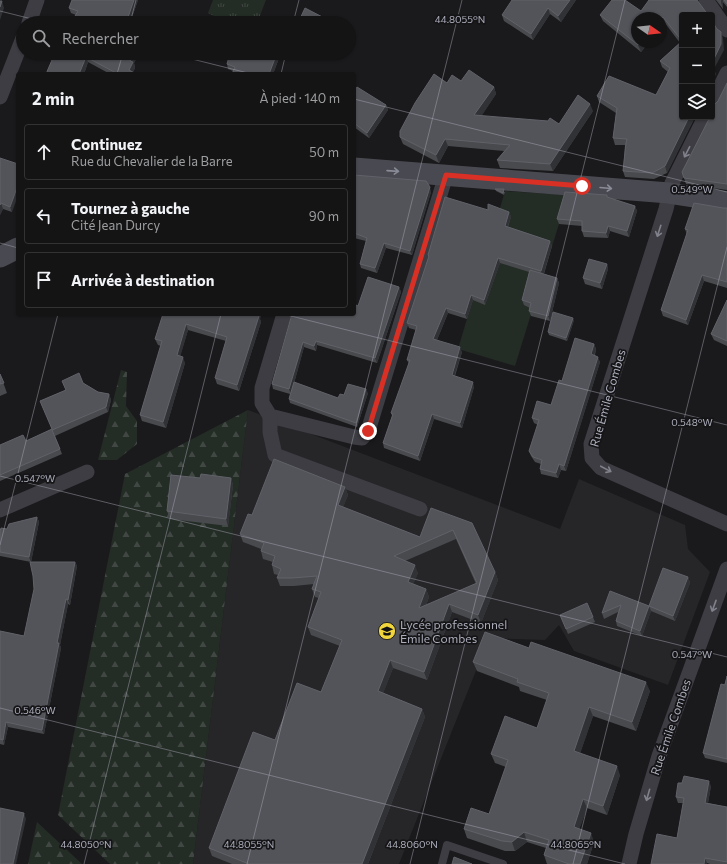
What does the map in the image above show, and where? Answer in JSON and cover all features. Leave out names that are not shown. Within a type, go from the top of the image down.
[{"type":"street","points":[[32,16],[38,0]]},
{"type":"street","points":[[706,0],[727,30]]},
{"type":"street","points":[[0,97],[16,56]]},
{"type":"street","points":[[715,97],[727,73]]},
{"type":"street","name":"Rue Émile Combes","points":[[704,120],[672,183],[666,209],[591,444],[592,458],[601,468],[727,524]]},
{"type":"street","points":[[356,168],[669,193],[727,202]]},
{"type":"street","points":[[270,416],[354,437],[362,438],[368,431],[446,175]]},
{"type":"street","points":[[0,257],[16,249]]},
{"type":"street","points":[[283,316],[262,388],[262,403],[270,416],[270,432],[275,455],[420,509]]},
{"type":"street","points":[[0,510],[87,472]]},
{"type":"street","name":"Rue Émile Combes","points":[[629,864],[659,756],[727,569]]},
{"type":"lane","points":[[442,864],[447,845],[502,864]]},
{"type":"shaded area","name":"Lycée professionnel Émile Combes","points":[[248,410],[560,529],[579,479],[685,525],[688,549],[710,572],[668,685],[574,651],[559,625],[545,640],[489,638],[399,864],[193,864]]},
{"type":"green space","points":[[213,0],[266,0],[260,16],[214,16],[208,13]]},
{"type":"green space","points":[[505,191],[568,195],[515,366],[458,349]]},
{"type":"green space","points":[[121,370],[127,372],[126,406],[137,421],[137,444],[117,460],[98,460]]},
{"type":"green space","points":[[248,410],[193,864],[110,864],[58,815],[125,474]]},
{"type":"green space","points":[[37,822],[82,864],[28,864]]},
{"type":"building","points":[[72,0],[134,0],[128,16],[75,16],[78,11],[69,8]]},
{"type":"building","points":[[512,0],[570,0],[558,16],[548,8],[531,34],[502,15]]},
{"type":"building","points":[[612,0],[625,0],[641,11],[649,0],[697,0],[706,12],[679,12],[679,37],[667,22],[667,12],[631,12],[631,39],[600,15]]},
{"type":"building","points":[[305,8],[320,16],[301,16]]},
{"type":"building","points":[[715,26],[721,32],[721,44],[715,57]]},
{"type":"building","points":[[679,44],[679,120],[688,120],[665,166],[652,173],[623,171],[627,139],[613,138],[617,108],[597,96],[609,76],[656,95],[670,68],[660,61]]},
{"type":"building","points":[[52,60],[85,60],[80,72],[47,72]]},
{"type":"building","points":[[92,60],[130,60],[133,62],[129,70],[132,72],[114,72]]},
{"type":"building","points":[[228,60],[274,60],[270,72],[233,72],[235,67],[227,64]]},
{"type":"building","points":[[469,70],[494,87],[474,115],[548,121],[550,118],[559,124],[578,95],[590,104],[550,164],[497,160],[510,145],[445,139],[436,155],[400,137],[400,131],[415,103],[434,74],[447,83],[452,75],[461,81]]},
{"type":"building","points":[[727,83],[727,184],[684,178],[682,172],[708,120],[715,120],[715,104]]},
{"type":"building","points":[[357,87],[386,105],[367,133],[356,125]]},
{"type":"building","points":[[0,158],[16,163],[16,190],[10,207],[1,203],[0,205]]},
{"type":"building","points":[[356,175],[426,181],[430,187],[410,251],[384,243],[375,268],[360,264],[367,238],[356,234]]},
{"type":"building","points":[[495,189],[504,189],[503,193]]},
{"type":"building","points":[[565,192],[607,195],[607,197],[635,206],[627,231],[608,226],[606,233],[582,231],[582,221],[557,219]]},
{"type":"building","points":[[445,197],[488,210],[488,204],[509,212],[505,226],[550,241],[541,271],[498,258],[484,300],[471,295],[465,314],[446,308],[433,339],[460,347],[452,375],[473,382],[460,423],[432,414],[418,456],[383,443],[393,414],[391,413],[410,360],[407,360],[417,326],[407,323],[429,256],[428,255]]},
{"type":"building","points":[[694,203],[727,208],[727,282],[702,275],[686,320],[661,310],[688,230],[685,229]]},
{"type":"building","points":[[589,259],[607,264],[600,283],[583,278]]},
{"type":"building","points":[[530,270],[557,278],[548,316],[529,311],[531,303],[522,300]]},
{"type":"building","points":[[368,277],[399,287],[375,358],[316,341],[314,346],[303,342],[289,389],[272,384],[291,316],[356,316],[356,305],[358,306]]},
{"type":"building","points":[[727,300],[727,341],[711,334]]},
{"type":"building","points":[[553,312],[573,318],[566,338],[548,332]]},
{"type":"building","points":[[162,316],[259,316],[237,385],[215,378],[227,337],[186,324],[177,355],[183,357],[163,422],[140,415],[162,341],[155,339]]},
{"type":"building","points":[[575,338],[594,344],[591,354],[598,357],[564,466],[559,464],[556,473],[540,469],[542,460],[533,457],[529,451],[539,420],[532,418],[537,401],[551,405],[559,380],[562,381]]},
{"type":"building","points":[[79,373],[83,383],[98,392],[109,394],[106,407],[52,430],[60,449],[0,475],[0,445],[23,435],[26,441],[52,429],[40,401],[66,390],[62,381]]},
{"type":"building","points":[[0,374],[4,383],[0,384]]},
{"type":"building","points":[[294,382],[338,398],[340,394],[344,395],[348,384],[366,389],[356,423],[289,399]]},
{"type":"building","points":[[274,459],[345,487],[338,505],[420,537],[431,508],[472,523],[495,572],[478,615],[449,604],[424,672],[390,660],[378,691],[422,709],[362,864],[249,864],[209,848],[253,732],[275,740],[297,683],[321,692],[342,640],[308,627],[321,592],[312,589],[317,576],[277,578],[281,569],[272,565],[275,556],[261,551],[264,543],[240,534],[248,514],[252,515]],"holes":[[[453,530],[477,583],[419,608],[426,589],[408,582],[415,565],[394,556]]]},
{"type":"building","points":[[201,474],[231,478],[226,519],[167,511],[171,475],[200,478]]},
{"type":"building","points":[[37,517],[29,557],[0,552],[1,528],[7,529],[9,524]]},
{"type":"building","points":[[30,562],[75,562],[68,600],[66,599],[57,643],[59,643],[42,730],[6,722],[3,740],[0,739],[0,631],[24,636],[34,589]]},
{"type":"building","points":[[663,568],[688,577],[673,616],[649,606]]},
{"type":"building","points":[[610,591],[649,606],[640,631],[616,621],[621,605],[602,613]]},
{"type":"building","points":[[587,603],[593,617],[566,629],[560,615]]},
{"type":"building","points":[[485,632],[529,648],[531,642],[646,682],[632,722],[589,707],[574,751],[617,766],[603,806],[583,799],[574,827],[591,833],[580,864],[569,864],[544,855],[549,840],[524,832],[512,842],[502,841],[464,829],[471,808],[489,814],[508,760],[491,754],[505,716],[537,728],[549,693],[517,682],[518,679],[473,662]]},
{"type":"building","points":[[727,676],[727,759],[703,753],[721,684],[725,685]]},
{"type":"building","points":[[684,776],[709,781],[705,803],[727,807],[727,862],[705,858],[704,864],[651,864],[657,834],[677,838],[684,798],[676,797],[678,783],[682,783]]},
{"type":"building","points":[[0,808],[24,813],[13,864],[0,864]]},
{"type":"building","points":[[454,857],[472,864],[452,864]]},
{"type":"place","name":"Lycée professionnel Émile Combes","points":[[387,631]]},
{"type":"route","points":[[368,431],[446,175],[582,186]]}]
